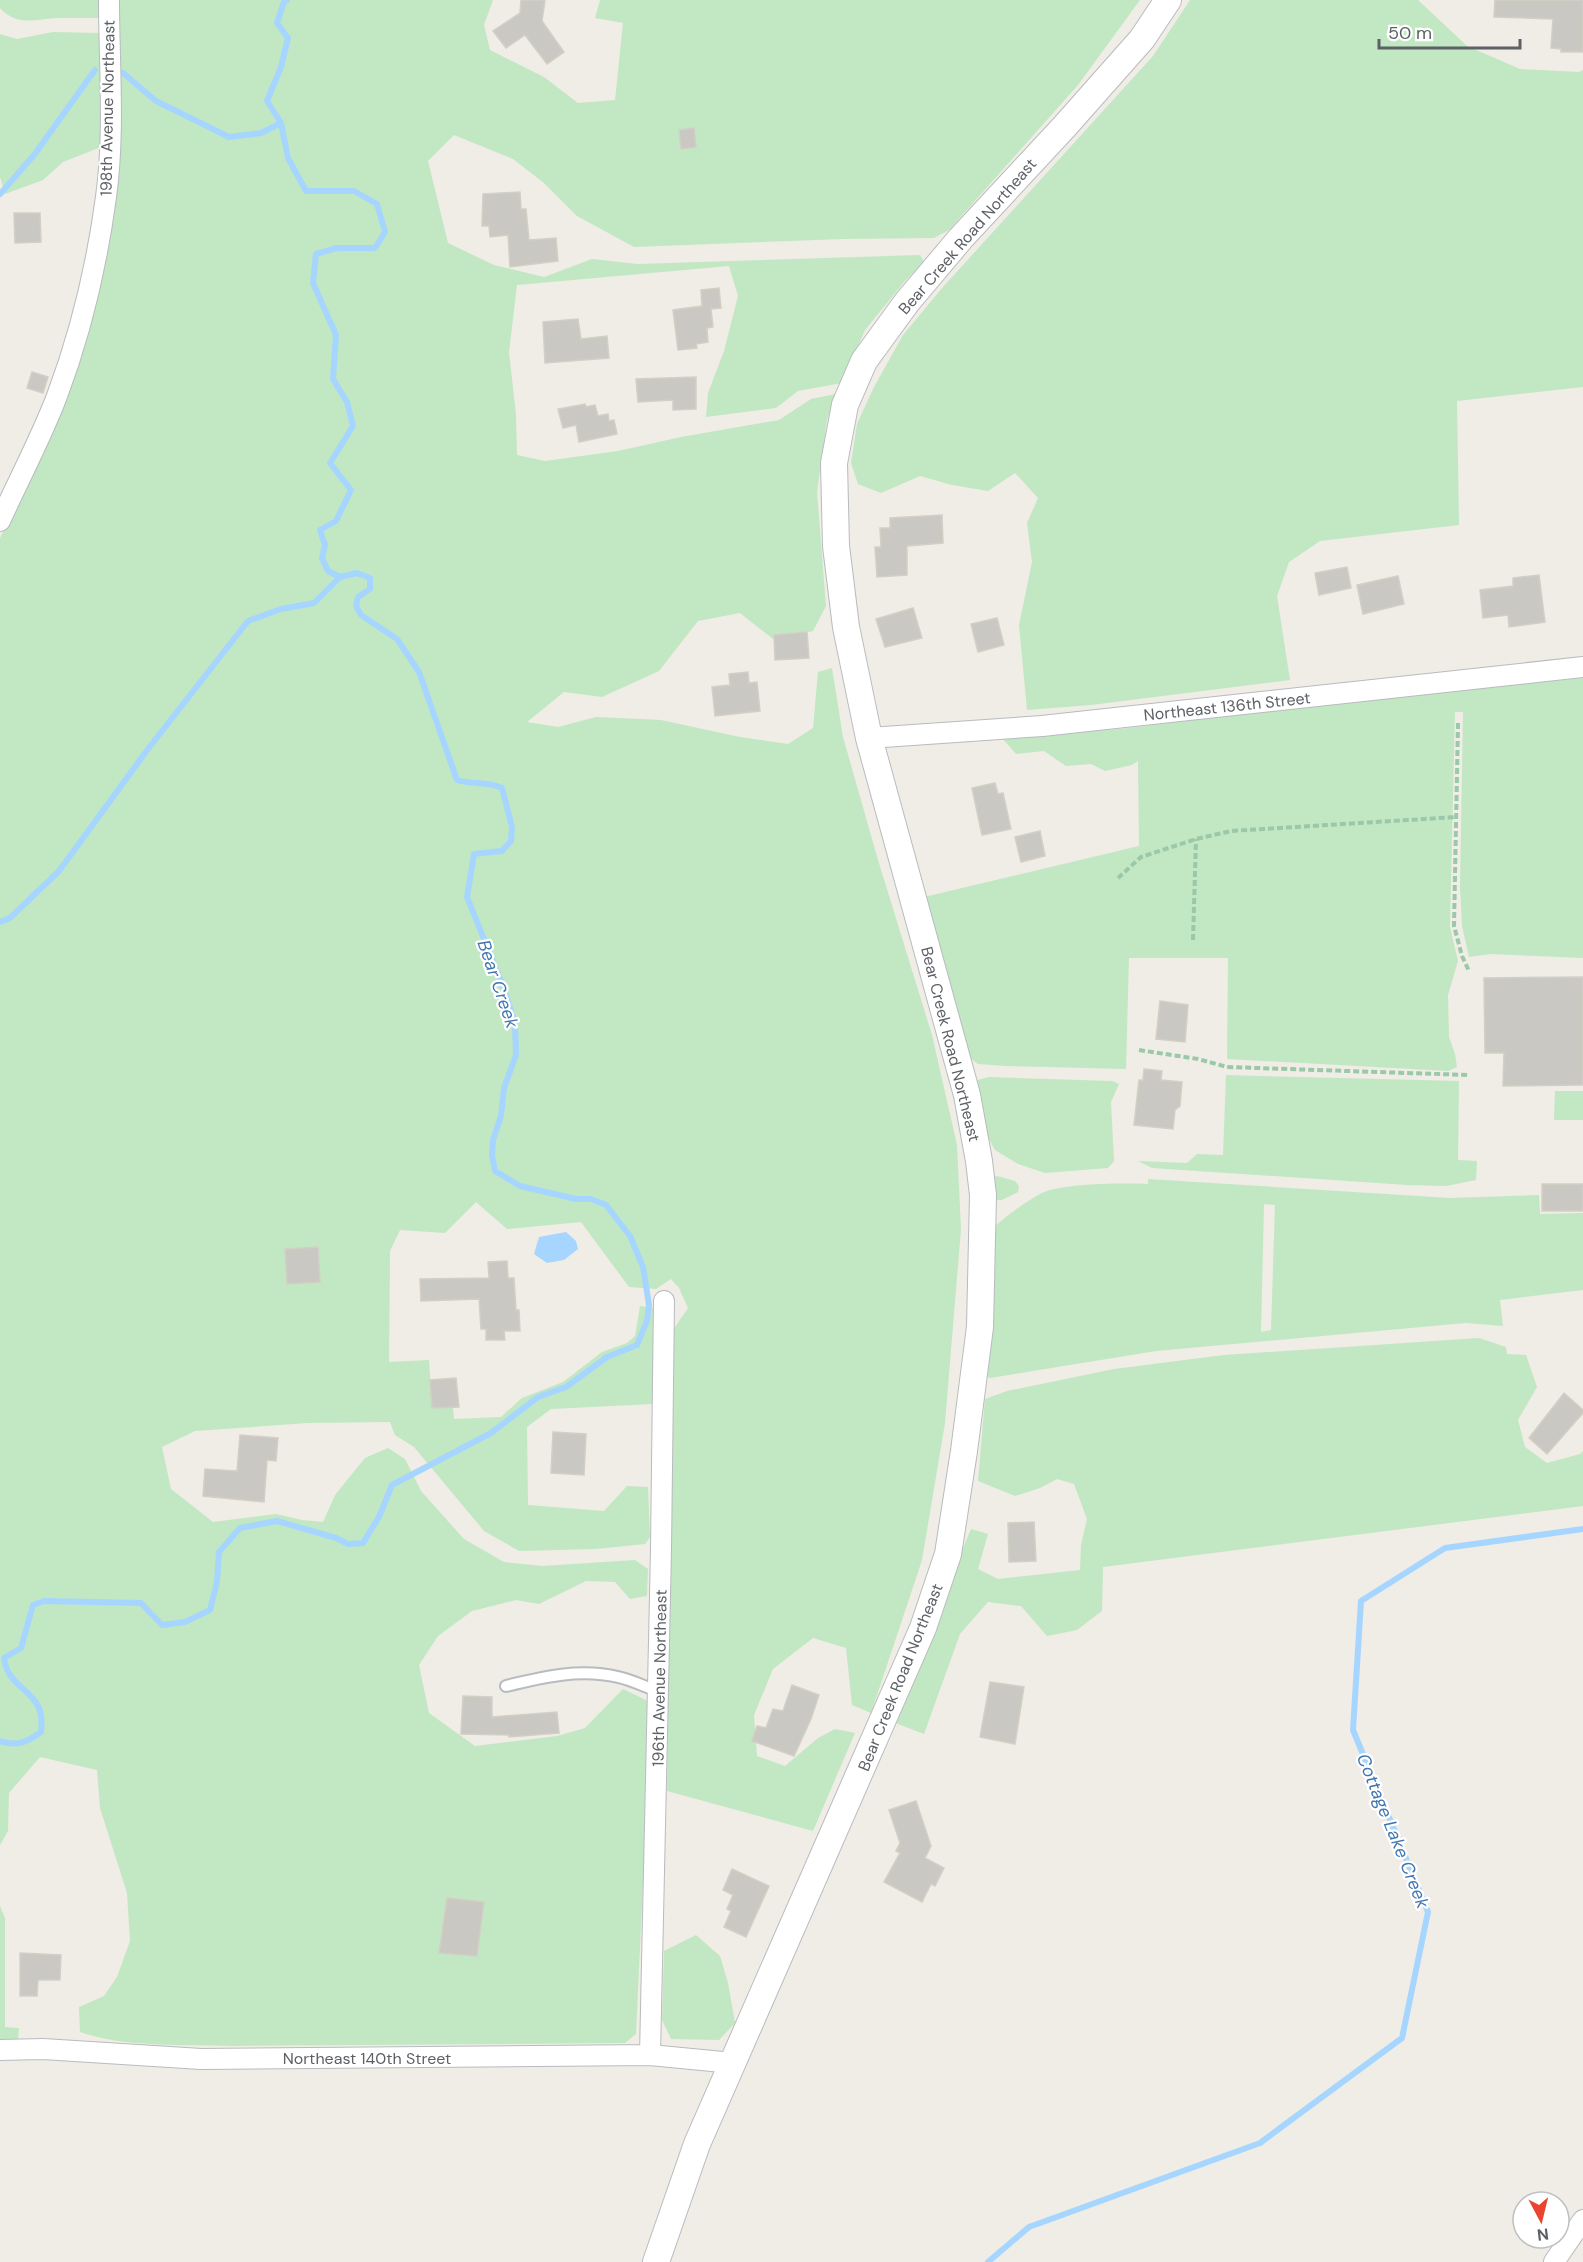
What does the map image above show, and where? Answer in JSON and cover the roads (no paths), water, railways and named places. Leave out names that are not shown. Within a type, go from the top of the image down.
[{"type":"street","name":"198th Avenue Northeast","points":[[0,521],[56,397],[80,328],[94,262],[107,195],[110,136],[109,0]]},
{"type":"street","name":"Bear Creek Road Northeast","points":[[656,2262],[698,2144],[923,1628],[948,1554],[980,1327],[983,1195],[971,1117],[949,1022],[914,907],[870,738],[846,627],[836,546],[834,463],[845,405],[864,361],[907,302],[961,238],[1142,39],[1168,0]]},
{"type":"street","name":"Northeast 136th Street","points":[[870,738],[1042,726],[1583,667]]},
{"type":"street","name":"196th Avenue Northeast","points":[[650,2055],[664,1300]]},
{"type":"street","name":"Northeast 140th Street","points":[[0,2050],[43,2049],[201,2059],[650,2055],[733,2063]]},
{"type":"street","points":[[1554,2262],[1583,2220]]},
{"type":"lane","points":[[506,1686],[572,1673],[619,1677],[658,1691]]},
{"type":"water","points":[[566,1232],[576,1241],[578,1249],[564,1260],[547,1263],[534,1254],[539,1237]]},
{"type":"waterway","name":"Bear Creek","points":[[0,1741],[12,1744],[22,1742],[41,1732],[38,1707],[33,1698],[12,1678],[4,1658],[21,1648],[33,1605],[44,1601],[141,1603],[162,1625],[185,1622],[210,1610],[217,1582],[219,1552],[240,1528],[277,1521],[336,1538],[348,1544],[363,1543],[379,1517],[392,1485],[491,1433],[538,1397],[566,1387],[607,1357],[637,1345],[647,1321],[649,1305],[643,1267],[630,1236],[606,1205],[591,1199],[576,1199],[520,1186],[495,1171],[492,1155],[493,1140],[501,1116],[504,1088],[516,1055],[515,1024],[503,986],[467,897],[474,854],[502,851],[511,841],[512,827],[502,788],[491,784],[457,780],[419,672],[397,639],[361,615],[356,606],[358,597],[370,589],[370,578],[357,573],[340,577],[328,571],[322,558],[325,545],[320,530],[336,521],[351,490],[330,463],[353,426],[347,402],[333,379],[336,335],[313,283],[316,254],[337,248],[375,248],[385,232],[377,204],[354,191],[306,191],[288,158],[281,123],[267,101],[281,67],[288,38],[277,23],[284,2],[287,0]]},
{"type":"waterway","points":[[0,194],[34,155],[95,70]]},
{"type":"waterway","points":[[123,73],[156,101],[229,137],[261,133],[281,123]]},
{"type":"waterway","points":[[0,922],[10,918],[59,871],[148,749],[248,621],[281,609],[314,603],[340,577]]},
{"type":"waterway","name":"Cottage Lake Creek","points":[[988,2262],[1029,2227],[1260,2143],[1402,2038],[1428,1912],[1353,1730],[1361,1601],[1445,1548],[1583,1529]]}]
